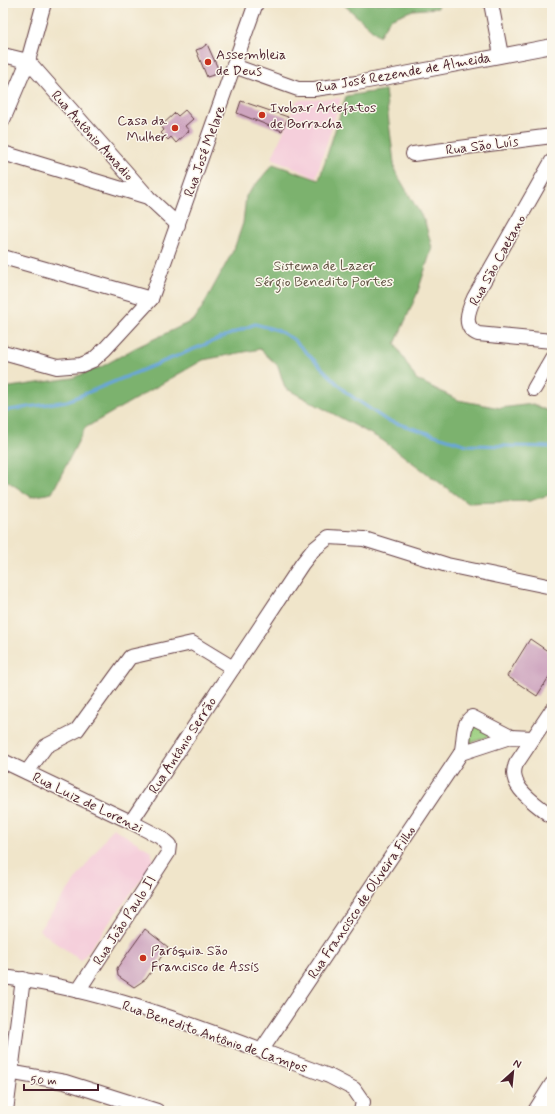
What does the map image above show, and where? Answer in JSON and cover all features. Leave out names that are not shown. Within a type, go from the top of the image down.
[{"type":"street","points":[[3,120],[28,61],[44,3]]},
{"type":"street","name":"Rua José Melare","points":[[152,299],[256,3]]},
{"type":"street","points":[[491,3],[501,55]]},
{"type":"street","name":"Rua José Rezende de Almeida","points":[[234,66],[298,89],[314,89],[357,83],[552,46]]},
{"type":"street","points":[[3,55],[28,61]]},
{"type":"street","name":"Rua Antônio Amadio","points":[[28,61],[148,197],[178,225]]},
{"type":"street","name":"Rua São Luís","points":[[413,154],[552,136]]},
{"type":"street","points":[[3,153],[148,197]]},
{"type":"street","name":"Rua São Caetano","points":[[552,161],[474,298],[467,321],[471,330],[478,334],[552,341]]},
{"type":"street","points":[[3,257],[152,299],[98,356],[81,365],[72,367],[57,367],[3,352]]},
{"type":"street","points":[[534,389],[552,358]]},
{"type":"street","name":"Rua Antônio Serrão","points":[[131,822],[302,564],[313,550],[329,537],[364,539],[447,565],[552,587]]},
{"type":"street","points":[[27,772],[46,746],[77,730],[130,658],[192,643],[233,668]]},
{"type":"street","points":[[552,710],[515,767],[514,780],[522,792],[552,817]]},
{"type":"street","name":"Rua Francisco de Oliveira Filho","points":[[261,1051],[461,753],[465,726],[468,720],[472,717],[511,737]]},
{"type":"street","name":"Rua Francisco de Oliveira Filho","points":[[461,753],[511,737],[533,738]]},
{"type":"street","name":"Rua Luiz de Lorenzi","points":[[3,761],[160,837],[166,841],[169,848]]},
{"type":"street","name":"Rua João Paulo II","points":[[78,991],[168,853],[169,848]]},
{"type":"street","name":"Rua Benedito Antônio de Campos","points":[[3,976],[78,991],[147,1009],[329,1076],[354,1089],[363,1102],[361,1111]]},
{"type":"street","points":[[6,1111],[7,1071],[22,979]]},
{"type":"street","points":[[7,1071],[65,1082],[156,1111]]},
{"type":"street","points":[[534,1111],[552,1084]]},
{"type":"shaded area","points":[[341,98],[316,178],[272,158],[297,100]]},
{"type":"shaded area","points":[[113,828],[151,851],[154,862],[81,961],[39,930]]},
{"type":"green space","points":[[342,3],[437,3],[438,8],[413,10],[390,19],[379,36]]},
{"type":"green space","name":"Sistema de Lazer Sérgio Benedito Portes","points":[[385,90],[395,171],[425,222],[432,248],[417,294],[395,344],[416,379],[458,400],[500,408],[533,404],[552,413],[552,494],[530,501],[467,503],[382,440],[285,388],[278,366],[260,349],[203,360],[85,428],[52,493],[31,497],[3,478],[3,388],[72,378],[101,367],[135,348],[194,320],[234,249],[243,223],[246,196],[273,164],[319,180],[346,96]]},
{"type":"green space","points":[[471,720],[498,733],[467,744]]},
{"type":"building","name":"Assembleia de Deus","points":[[207,44],[220,73],[207,77],[196,50]]},
{"type":"building","name":"Ivobar Artefatos de Borracha","points":[[241,101],[288,117],[282,131],[237,113]]},
{"type":"building","name":"Casa da Mulher","points":[[185,110],[193,119],[185,126],[189,131],[176,143],[171,137],[168,140],[161,133],[164,130],[161,126],[175,113],[178,116]]},
{"type":"building","points":[[530,639],[552,654],[552,672],[537,696],[507,676]]},
{"type":"building","name":"Paróquia São Francisco de Assis","points":[[145,929],[168,947],[146,979],[134,987],[118,976],[117,968]]},
{"type":"waterway","points":[[3,411],[67,401],[255,324],[277,330],[293,339],[347,393],[386,420],[467,445],[552,447]]},
{"type":"place","name":"Assembleia de Deus","points":[[208,62]]},
{"type":"place","name":"Ivobar Artefatos de Borracha","points":[[262,115]]},
{"type":"place","name":"Casa da Mulher","points":[[175,128]]},
{"type":"place","name":"Paróquia São Francisco de Assis","points":[[143,958]]}]
